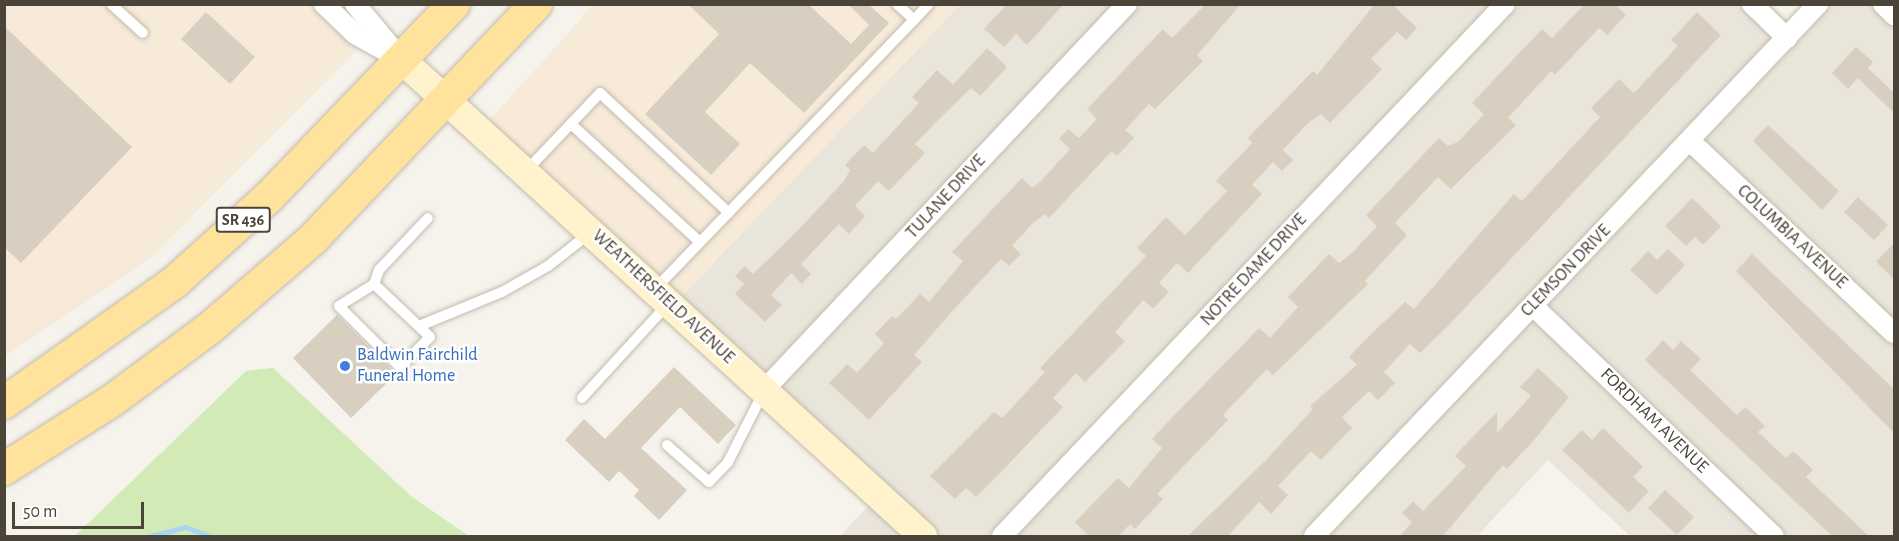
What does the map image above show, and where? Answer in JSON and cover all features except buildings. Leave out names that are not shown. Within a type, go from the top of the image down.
[{"type":"main road","name":"SR 436","points":[[4,403],[176,281],[269,197],[454,4]]},
{"type":"main road","points":[[4,469],[113,400],[210,328],[314,239],[536,4]]},
{"type":"street","name":"WEATHERSFIELD AVENUE","points":[[324,4],[355,34],[402,60],[449,98],[923,537]]},
{"type":"street","name":"WEATHERSFIELD AVENUE","points":[[356,4],[402,60]]},
{"type":"street","name":"TULANE DRIVE","points":[[764,390],[1127,4]]},
{"type":"street","name":"NOTRE DAME DRIVE","points":[[1002,537],[1505,4]]},
{"type":"street","points":[[1752,4],[1787,38]]},
{"type":"street","name":"CLEMSON DRIVE","points":[[1314,537],[1818,4]]},
{"type":"street","points":[[1883,4],[1894,15]]},
{"type":"street","name":"COLUMBIA AVENUE","points":[[1690,141],[1894,333]]},
{"type":"street","name":"FORDHAM AVENUE","points":[[1533,306],[1774,537]]},
{"type":"lane","points":[[111,4],[142,33]]},
{"type":"lane","points":[[897,4],[914,21]]},
{"type":"lane","points":[[582,398],[662,296],[700,242],[929,4]]},
{"type":"lane","points":[[527,170],[600,93],[729,213]]},
{"type":"lane","points":[[571,124],[700,242]]},
{"type":"lane","points":[[374,284],[430,337],[400,367],[339,306],[374,284],[379,270],[428,218]]},
{"type":"lane","points":[[419,326],[530,277],[592,231]]},
{"type":"lane","points":[[667,445],[709,483],[728,462],[764,390]]},
{"type":"shaded area","points":[[5,5],[311,5],[360,47],[149,260],[5,356]]},
{"type":"shaded area","points":[[593,5],[960,5],[679,299],[488,122]]},
{"type":"shaded area","points":[[960,5],[1113,5],[763,377],[679,299]]},
{"type":"shaded area","points":[[1141,5],[1491,5],[988,536],[937,536],[778,391]]},
{"type":"shaded area","points":[[1519,5],[1738,5],[1773,38],[1300,536],[1016,536]]},
{"type":"shaded area","points":[[1832,5],[1870,5],[1894,28],[1894,321],[1704,141]]},
{"type":"shaded area","points":[[1691,154],[1894,345],[1894,536],[1787,536],[1547,306]]},
{"type":"shaded area","points":[[1534,319],[1761,536],[1630,536],[1548,460],[1477,536],[1328,536]]},
{"type":"shaded area","points":[[872,502],[909,536],[840,536]]},
{"type":"green space","points":[[273,368],[412,497],[469,536],[75,536],[246,371]]},
{"type":"waterway","points":[[150,536],[186,527],[209,536]]},
{"type":"place","name":"Baldwin Fairchild Funeral Home","points":[[345,366]]}]
